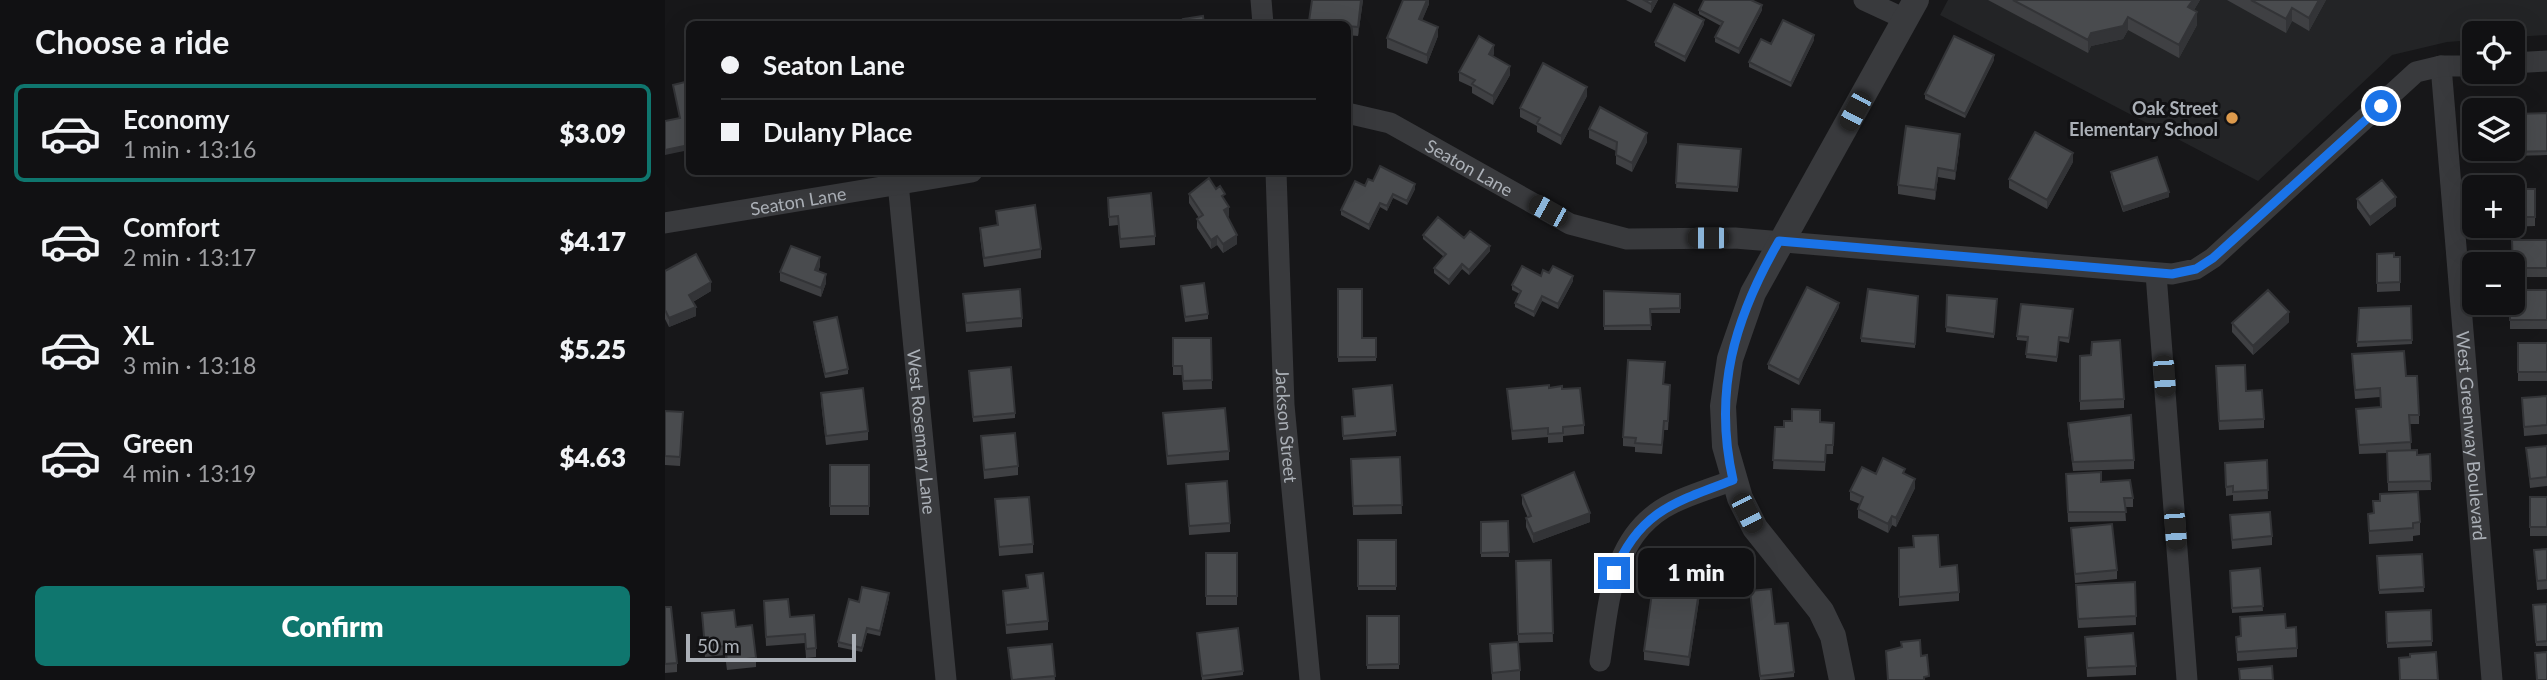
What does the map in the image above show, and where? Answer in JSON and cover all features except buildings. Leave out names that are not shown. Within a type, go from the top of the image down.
[{"type":"street","points":[[1261,0],[1263,21]]},
{"type":"street","points":[[1842,680],[1833,636],[1821,611],[1755,528],[1733,480],[1725,446],[1724,419],[1727,373],[1753,293],[1779,241],[1804,204],[1910,9],[1864,0]]},
{"type":"street","points":[[2525,62],[2547,61]]},
{"type":"street","name":"Seaton Lane","points":[[1351,114],[1390,123],[1570,223],[1626,239],[1735,238],[2156,274],[2196,269],[2213,258],[2416,72],[2441,66],[2462,66]]},
{"type":"street","name":"West Greenway Boulevard","points":[[2441,66],[2492,680]]},
{"type":"street","name":"Seaton Lane","points":[[665,223],[952,175]]},
{"type":"street","name":"Jackson Street","points":[[1276,175],[1284,405],[1310,680]]},
{"type":"street","name":"West Rosemary Lane","points":[[898,183],[946,680]]},
{"type":"street","points":[[2156,274],[2187,680]]},
{"type":"street","points":[[1599,661],[1614,573],[1634,534],[1651,517],[1672,503],[1733,480]]},
{"type":"shaded area","name":"Oak Street Elementary School","points":[[1948,0],[2547,0],[2547,35],[2525,36],[2525,21],[2462,21],[2462,41],[2392,55],[2258,181],[1940,15]]},
{"type":"place","name":"Oak Street Elementary School","points":[[2232,118]]},
{"type":"route","points":[[1614,573],[1634,534],[1651,517],[1672,503],[1733,480],[1725,446],[1723,406],[1727,373],[1753,293],[1779,241],[2156,274],[2196,269],[2213,258],[2381,106]]}]
